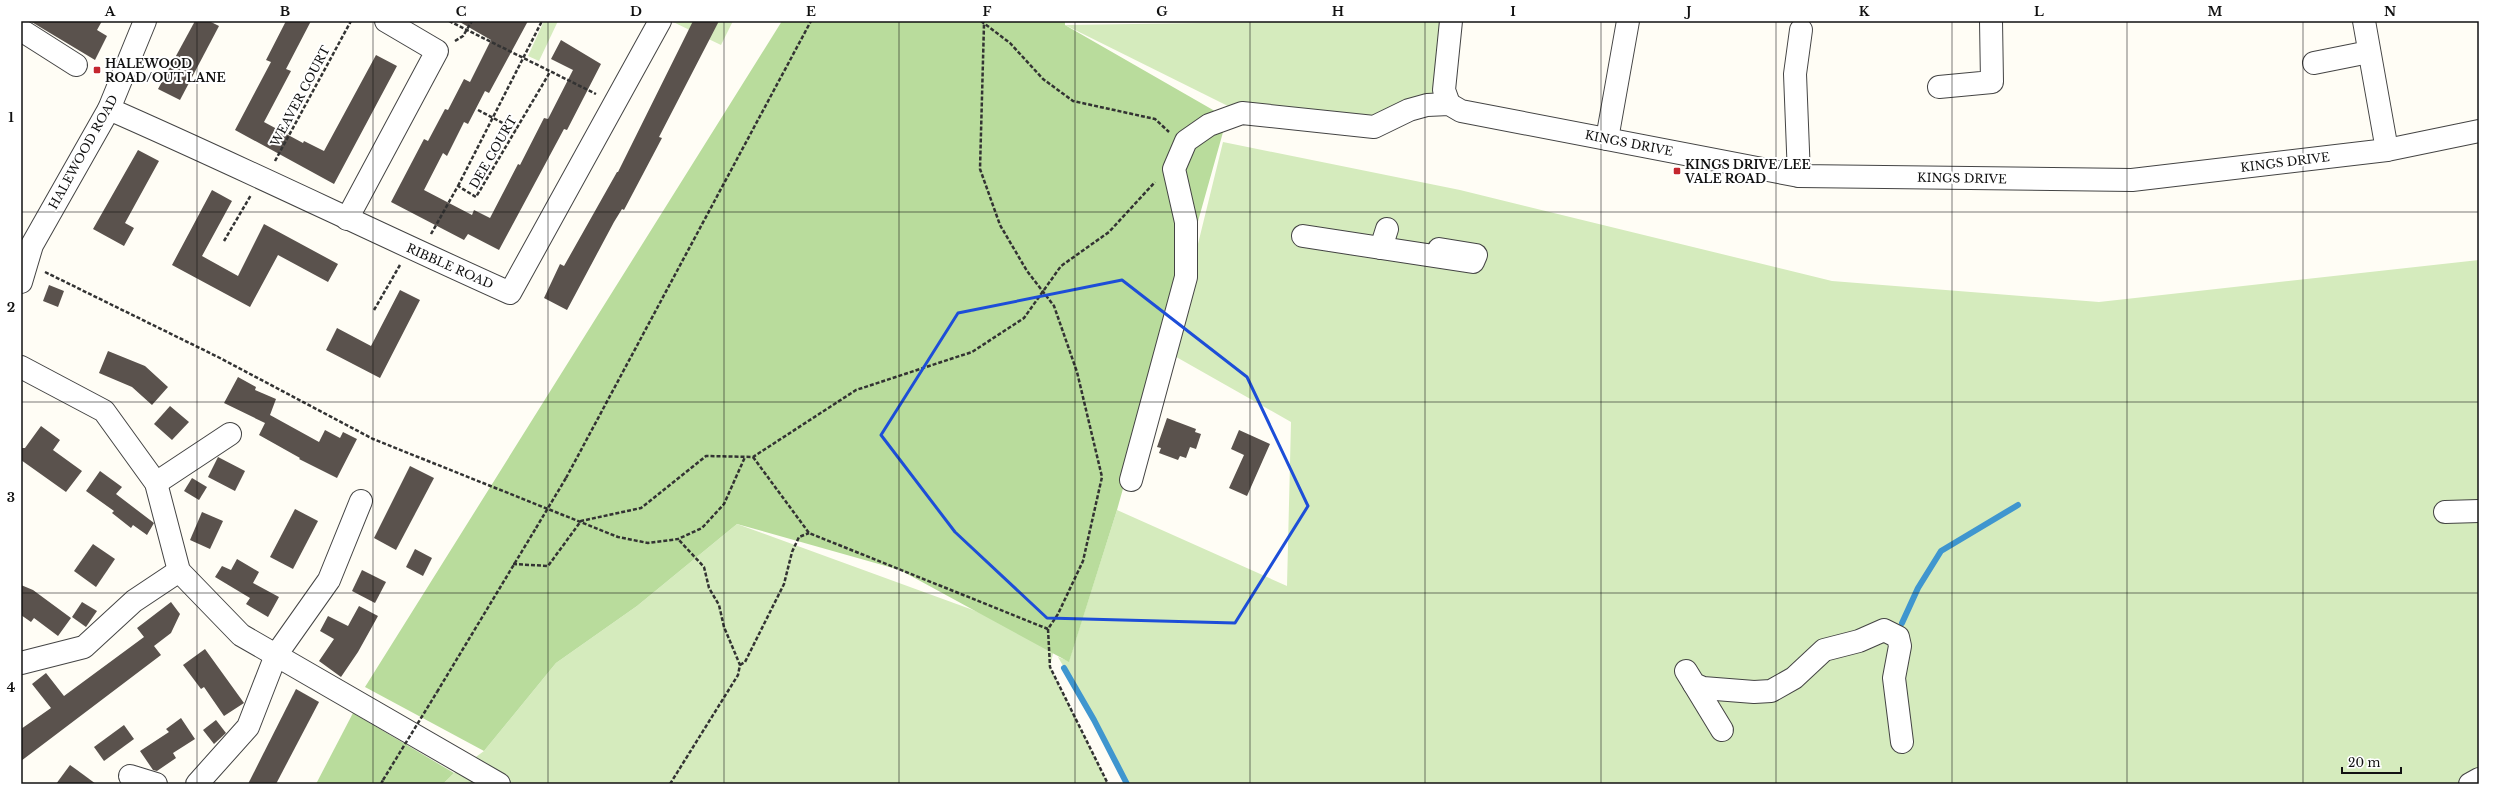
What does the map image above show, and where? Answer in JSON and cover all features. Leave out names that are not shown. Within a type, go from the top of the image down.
[{"type":"street","name":"HALEWOOD ROAD","points":[[25,257],[109,109],[145,21]]},
{"type":"street","points":[[347,219],[436,50],[386,21]]},
{"type":"street","name":"RIBBLE ROAD","points":[[109,109],[263,178],[347,219],[510,292],[660,21]]},
{"type":"street","points":[[1131,480],[1186,277],[1186,222],[1174,169],[1183,146],[1209,125],[1242,113],[1374,127],[1409,110],[1427,106],[1449,104],[1444,90],[1451,21]]},
{"type":"street","points":[[1607,139],[1628,21]]},
{"type":"street","points":[[1939,87],[1992,82],[1991,21]]},
{"type":"street","points":[[2364,21],[2387,150]]},
{"type":"street","points":[[21,30],[76,65]]},
{"type":"street","points":[[1799,176],[1795,74],[1802,30]]},
{"type":"street","points":[[2314,63],[2369,52]]},
{"type":"street","name":"KINGS DRIVE","points":[[1449,104],[1462,111],[1799,176],[2132,180],[2387,150],[2479,131]]},
{"type":"street","points":[[1318,233],[1384,238],[1446,248]]},
{"type":"street","points":[[21,367],[104,411],[156,483],[179,571],[241,635],[499,784]]},
{"type":"street","points":[[156,483],[230,434]]},
{"type":"street","points":[[197,784],[248,727],[276,655],[329,580],[361,501]]},
{"type":"street","points":[[2445,512],[2479,511]]},
{"type":"street","points":[[21,662],[84,647],[134,601],[179,571]]},
{"type":"street","points":[[1722,730],[1690,678],[1712,690],[1771,691],[1794,678],[1824,650],[1859,641],[1884,630],[1905,632],[1900,646],[1894,678],[1902,742]]},
{"type":"street","points":[[130,776],[156,784]]},
{"type":"street","points":[[2470,784],[2479,779]]},
{"type":"path","name":"WEAVER COURT","points":[[224,240],[263,178],[351,21]]},
{"type":"path","points":[[449,21],[614,103]]},
{"type":"path","points":[[436,50],[463,36],[472,21]]},
{"type":"path","points":[[458,186],[542,21]]},
{"type":"path","points":[[382,784],[383,780],[566,478],[806,33],[811,21]]},
{"type":"path","points":[[981,21],[1010,43],[1043,79],[1073,101],[1155,119],[1183,146]]},
{"type":"path","points":[[984,24],[980,169],[1000,225],[1027,271],[1054,306],[1077,372],[1102,478],[1083,562],[1058,614],[1048,629],[1050,667],[1108,784]]},
{"type":"path","name":"DEE COURT","points":[[374,310],[458,186],[476,197],[550,72]]},
{"type":"path","points":[[478,110],[516,130]]},
{"type":"path","points":[[513,564],[548,566],[581,521],[641,508],[706,456],[753,457],[856,390],[972,352],[1024,318],[1061,266],[1109,232],[1159,176]]},
{"type":"path","points":[[25,257],[373,439],[618,537],[648,542],[678,539],[702,528],[724,504],[745,457]]},
{"type":"path","points":[[753,457],[809,533],[1048,629]]},
{"type":"path","points":[[740,665],[745,662],[779,595],[792,552],[800,537],[809,533]]},
{"type":"path","points":[[670,784],[738,675],[740,665],[724,627],[719,605],[708,588],[704,567],[678,539]]},
{"type":"highlighted area","points":[[1122,280],[1247,377],[1308,506],[1235,623],[1047,618],[955,532],[881,435],[958,313]]},
{"type":"green space","points":[[544,21],[558,21],[539,61],[528,56]]},
{"type":"green space","points":[[671,21],[733,21],[721,45]]},
{"type":"green space","points":[[782,21],[1065,21],[1065,25],[1227,118],[1117,510],[1069,662],[900,570],[737,524],[637,606],[556,663],[484,751],[365,687]]},
{"type":"green space","points":[[1337,21],[1455,21],[1444,90],[1372,122],[1242,113],[1065,25]]},
{"type":"green space","points":[[1223,142],[1460,190],[1832,281],[2099,302],[2479,260],[2479,784],[1127,784],[1094,720],[1058,657],[1069,661],[1117,510],[1287,586],[1291,422],[1171,354]]},
{"type":"green space","points":[[737,524],[995,618],[1054,649],[1050,667],[1108,784],[443,784],[454,773],[484,751],[556,663],[637,606]]},
{"type":"green space","points":[[353,713],[454,773],[443,784],[316,784]]},
{"type":"building","points":[[30,21],[102,21],[97,30],[107,36],[95,60]]},
{"type":"building","points":[[195,21],[209,21],[219,26],[180,100],[158,89]]},
{"type":"building","points":[[286,21],[311,21],[286,69],[291,71],[264,122],[303,143],[304,141],[324,151],[376,55],[397,66],[334,184],[235,130],[271,62],[266,60]]},
{"type":"building","points":[[458,21],[528,21],[489,93],[485,91],[468,124],[464,122],[447,156],[443,153],[424,190],[472,215],[474,210],[490,218],[518,164],[520,165],[544,118],[548,119],[573,70],[551,59],[561,40],[601,64],[567,130],[564,129],[499,250],[468,234],[464,240],[391,202],[424,139],[428,141],[445,109],[448,110],[464,79],[470,82],[491,40]]},
{"type":"building","points":[[693,21],[719,21],[659,137],[662,138],[624,210],[622,209],[614,222],[567,310],[544,298],[560,264],[564,266],[618,172]]},
{"type":"building","points":[[138,150],[159,161],[125,223],[134,228],[124,246],[93,229]]},
{"type":"building","points":[[212,190],[232,201],[202,256],[238,276],[264,224],[338,264],[328,282],[278,255],[250,307],[172,265]]},
{"type":"building","points":[[49,285],[64,291],[58,307],[43,301]]},
{"type":"building","points":[[400,290],[420,300],[380,378],[326,350],[337,328],[371,346]]},
{"type":"building","points":[[108,351],[145,366],[168,387],[152,405],[132,387],[99,373]]},
{"type":"building","points":[[238,377],[256,387],[255,390],[276,399],[270,415],[319,442],[325,430],[340,438],[343,432],[357,439],[337,478],[299,459],[300,458],[259,435],[265,423],[224,403]]},
{"type":"building","points":[[170,406],[189,422],[172,440],[154,424]]},
{"type":"building","points":[[1167,418],[1196,429],[1195,432],[1201,434],[1196,449],[1190,447],[1186,458],[1180,456],[1178,460],[1159,453],[1161,448],[1157,447]]},
{"type":"building","points":[[41,426],[60,440],[53,450],[82,471],[66,492],[21,460],[21,448],[25,448]]},
{"type":"building","points":[[1239,430],[1270,444],[1247,496],[1229,488],[1244,455],[1231,449]]},
{"type":"building","points":[[218,457],[245,471],[235,491],[208,477]]},
{"type":"building","points":[[410,466],[434,478],[396,550],[374,538]]},
{"type":"building","points":[[100,471],[122,487],[116,494],[154,523],[147,535],[133,525],[131,528],[112,513],[114,511],[86,491]]},
{"type":"building","points":[[192,478],[207,487],[199,500],[184,491]]},
{"type":"building","points":[[295,509],[318,521],[293,569],[270,557]]},
{"type":"building","points":[[202,512],[223,521],[210,549],[190,540]]},
{"type":"building","points":[[93,544],[115,559],[96,587],[74,571]]},
{"type":"building","points":[[415,549],[432,558],[423,576],[406,567]]},
{"type":"building","points":[[237,559],[259,572],[253,583],[279,597],[268,617],[246,604],[250,598],[215,577],[222,566],[231,570]]},
{"type":"building","points":[[362,570],[386,582],[375,603],[352,591]]},
{"type":"building","points":[[21,585],[33,590],[71,618],[58,636],[34,618],[31,622],[21,615]]},
{"type":"building","points":[[82,602],[97,611],[86,627],[72,617]]},
{"type":"building","points":[[171,602],[180,614],[171,633],[154,646],[161,655],[21,761],[21,729],[51,708],[32,684],[46,673],[64,696],[144,637],[137,628]]},
{"type":"building","points":[[359,606],[378,616],[358,652],[341,677],[319,661],[334,639],[320,631],[328,616],[348,626]]},
{"type":"building","points":[[205,649],[244,703],[224,716],[204,687],[201,689],[183,665]]},
{"type":"building","points":[[296,689],[319,702],[276,784],[248,784]]},
{"type":"building","points":[[181,718],[195,739],[173,753],[176,758],[157,771],[153,770],[140,751],[169,732],[166,729]]},
{"type":"building","points":[[216,720],[226,733],[214,744],[203,730]]},
{"type":"building","points":[[124,725],[134,739],[104,761],[94,747]]},
{"type":"building","points":[[70,765],[77,770],[96,784],[56,784]]},
{"type":"waterway","points":[[1902,623],[1918,588],[1941,551],[2018,505]]},
{"type":"waterway","points":[[1064,668],[1094,720],[1127,784]]},
{"type":"place","name":"HALEWOOD ROAD/OUT LANE","points":[[97,70]]},
{"type":"place","name":"KINGS DRIVE/LEE VALE ROAD","points":[[1677,171]]}]
